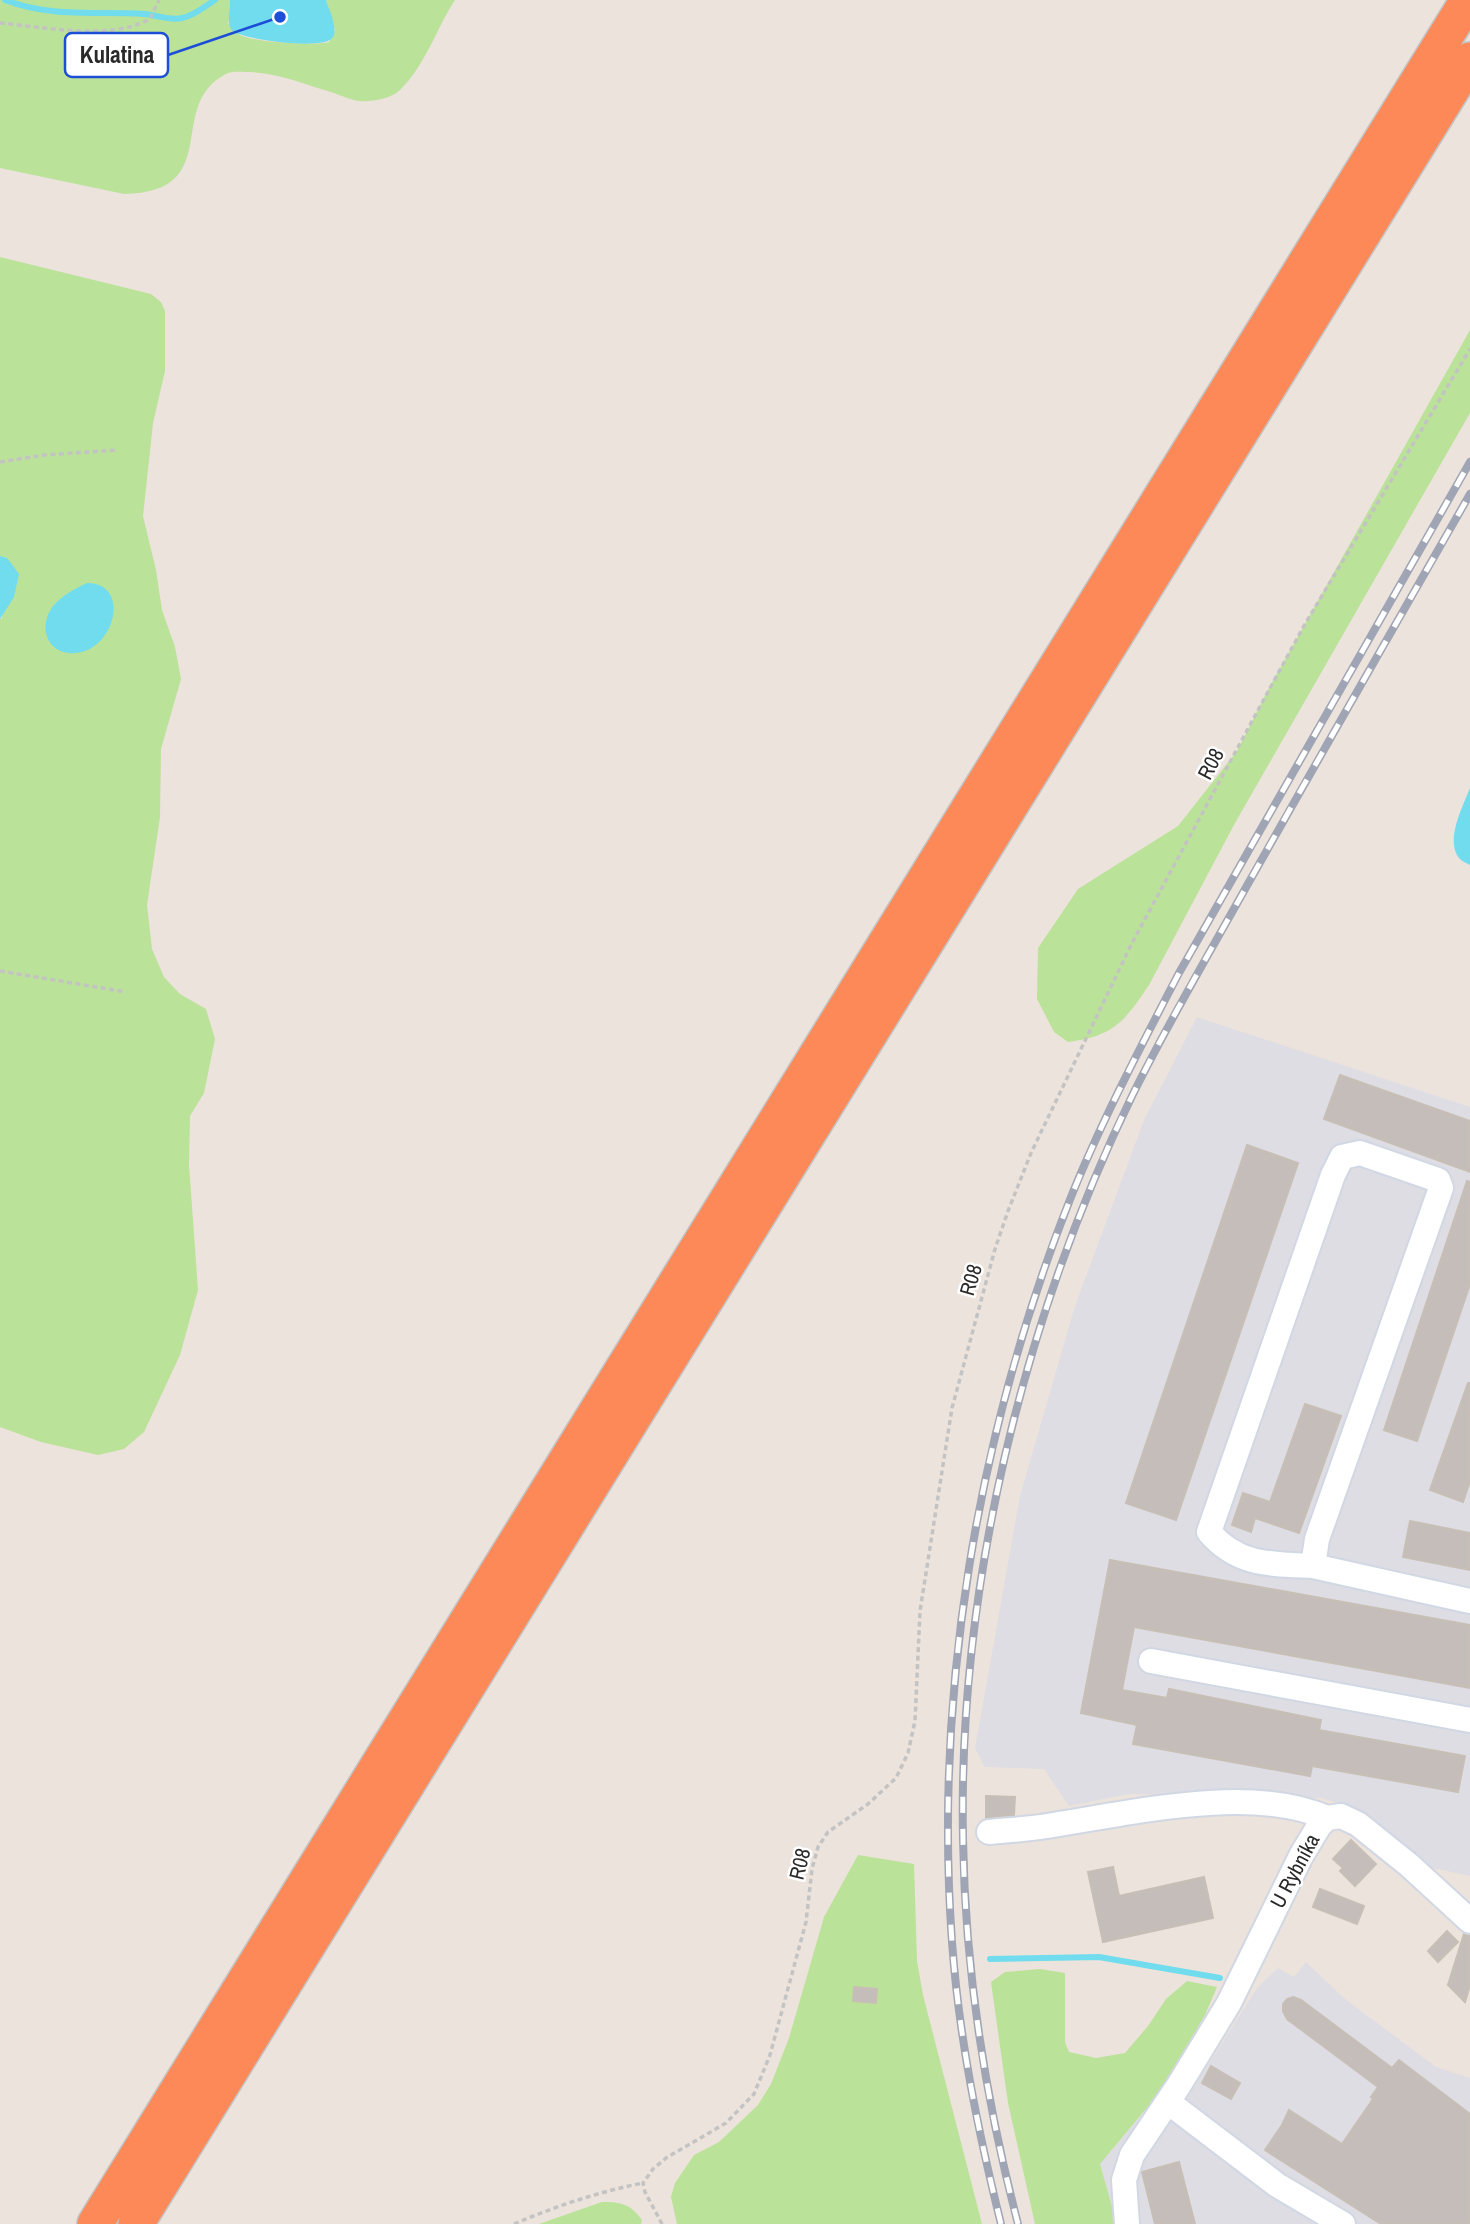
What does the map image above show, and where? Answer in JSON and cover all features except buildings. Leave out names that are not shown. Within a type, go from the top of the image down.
[{"type":"highway","points":[[95,2224],[1468,0]]},
{"type":"highway","points":[[139,2224],[177,2158],[1470,60]]},
{"type":"street","points":[[1313,1566],[1317,1539],[1441,1188],[1438,1180],[1360,1153],[1342,1157],[1333,1174],[1209,1532],[1221,1547],[1241,1559],[1313,1566],[1470,1601]]},
{"type":"street","points":[[1151,1661],[1470,1720]]},
{"type":"street","points":[[989,1832],[1051,1826],[1154,1808],[1198,1804],[1252,1803],[1298,1808],[1327,1818]]},
{"type":"street","name":"U Rybníka","points":[[1127,2224],[1124,2180],[1132,2155],[1174,2094],[1229,2003],[1301,1856],[1327,1818],[1342,1816],[1358,1824],[1470,1921]]},
{"type":"street","points":[[1174,2094],[1277,2185],[1343,2224]]},
{"type":"path","points":[[0,23],[95,30],[125,27],[150,19],[159,0]]},
{"type":"path","name":"R08","points":[[643,2183],[653,2169],[666,2158],[726,2123],[754,2094],[770,2055],[806,1922],[812,1869],[818,1847],[828,1832],[868,1804],[896,1778],[908,1753],[915,1721],[920,1611],[952,1408],[995,1250],[1031,1153],[1132,943],[1262,701],[1305,624],[1470,349]]},
{"type":"path","points":[[0,462],[44,455],[118,450]]},
{"type":"path","points":[[0,971],[126,992]]},
{"type":"path","points":[[514,2224],[592,2194],[643,2183],[662,2224]]},
{"type":"shaded area","points":[[1197,1017],[1470,1107],[1470,1876],[1433,1868],[1351,1807],[1321,1798],[1128,1794],[1069,1806],[1044,1769],[985,1767],[975,1748],[1020,1496],[1075,1306],[1144,1120]]},
{"type":"shaded area","points":[[1306,1962],[1345,1999],[1436,2067],[1470,2078],[1470,2224],[1117,2224],[1100,2164],[1160,2092],[1184,2103],[1257,1988],[1278,1968],[1294,1977]]},
{"type":"green space","points":[[0,0],[230,0],[228,23],[240,35],[270,41],[311,44],[329,42],[335,30],[326,0],[455,0],[409,80],[400,90],[386,98],[359,101],[268,74],[226,74],[208,88],[198,106],[185,164],[174,179],[155,190],[124,194],[0,168]]},
{"type":"green space","points":[[0,257],[151,294],[161,302],[165,311],[165,371],[153,423],[143,516],[162,610],[175,647],[181,679],[161,749],[160,817],[147,905],[152,949],[164,977],[180,994],[206,1009],[215,1039],[204,1093],[190,1116],[189,1164],[198,1290],[180,1355],[144,1432],[124,1449],[98,1455],[41,1442],[0,1427],[0,619],[7,558],[0,556]]},
{"type":"green space","points":[[1470,330],[1470,413],[1235,823],[1149,985],[1125,1018],[1116,1025],[1097,1036],[1068,1042],[1054,1032],[1037,999],[1038,948],[1078,889],[1178,826],[1237,751],[1270,686]]},
{"type":"green space","points":[[858,1855],[914,1864],[917,1961],[923,1995],[982,2224],[677,2224],[671,2197],[675,2183],[694,2155],[719,2142],[758,2105],[771,2084],[789,2038],[824,1917]]},
{"type":"green space","points":[[1040,1969],[1065,1973],[1065,2042],[1069,2052],[1096,2058],[1125,2053],[1166,1999],[1187,1981],[1217,1987],[1205,2015],[1160,2092],[1100,2164],[1117,2224],[1035,2224],[1008,2103],[991,1982],[1005,1972]]},
{"type":"green space","points":[[602,2202],[620,2203],[630,2207],[642,2220],[641,2224],[539,2224]]},
{"type":"water","points":[[230,0],[326,0],[334,24],[333,37],[327,41],[302,44],[268,41],[240,34],[233,31],[229,25]]},
{"type":"water","points":[[0,556],[7,558],[19,574],[14,597],[0,619]]},
{"type":"water","points":[[87,583],[102,586],[110,595],[114,606],[112,620],[97,644],[84,651],[60,651],[49,641],[46,634],[47,618],[58,601]]},
{"type":"water","points":[[1470,788],[1470,865],[1460,859],[1456,852],[1454,834]]},
{"type":"waterway","points":[[5,0],[57,12],[144,14],[173,19],[191,15],[215,0]]},
{"type":"waterway","points":[[990,1959],[1099,1957],[1220,1978]]},
{"type":"railway","points":[[1001,2224],[977,2119],[959,2013],[952,1942],[948,1848],[950,1754],[957,1660],[969,1566],[1009,1381],[1069,1202],[1135,1058],[1179,973],[1470,462]]},
{"type":"railway","points":[[1018,2224],[996,2129],[979,2033],[968,1936],[963,1839],[964,1744],[972,1648],[986,1552],[1005,1456],[1030,1362],[1059,1270],[1094,1180],[1133,1094],[1190,987],[1470,494]]},
{"type":"place","name":"Kulatina","points":[[280,17]]}]
